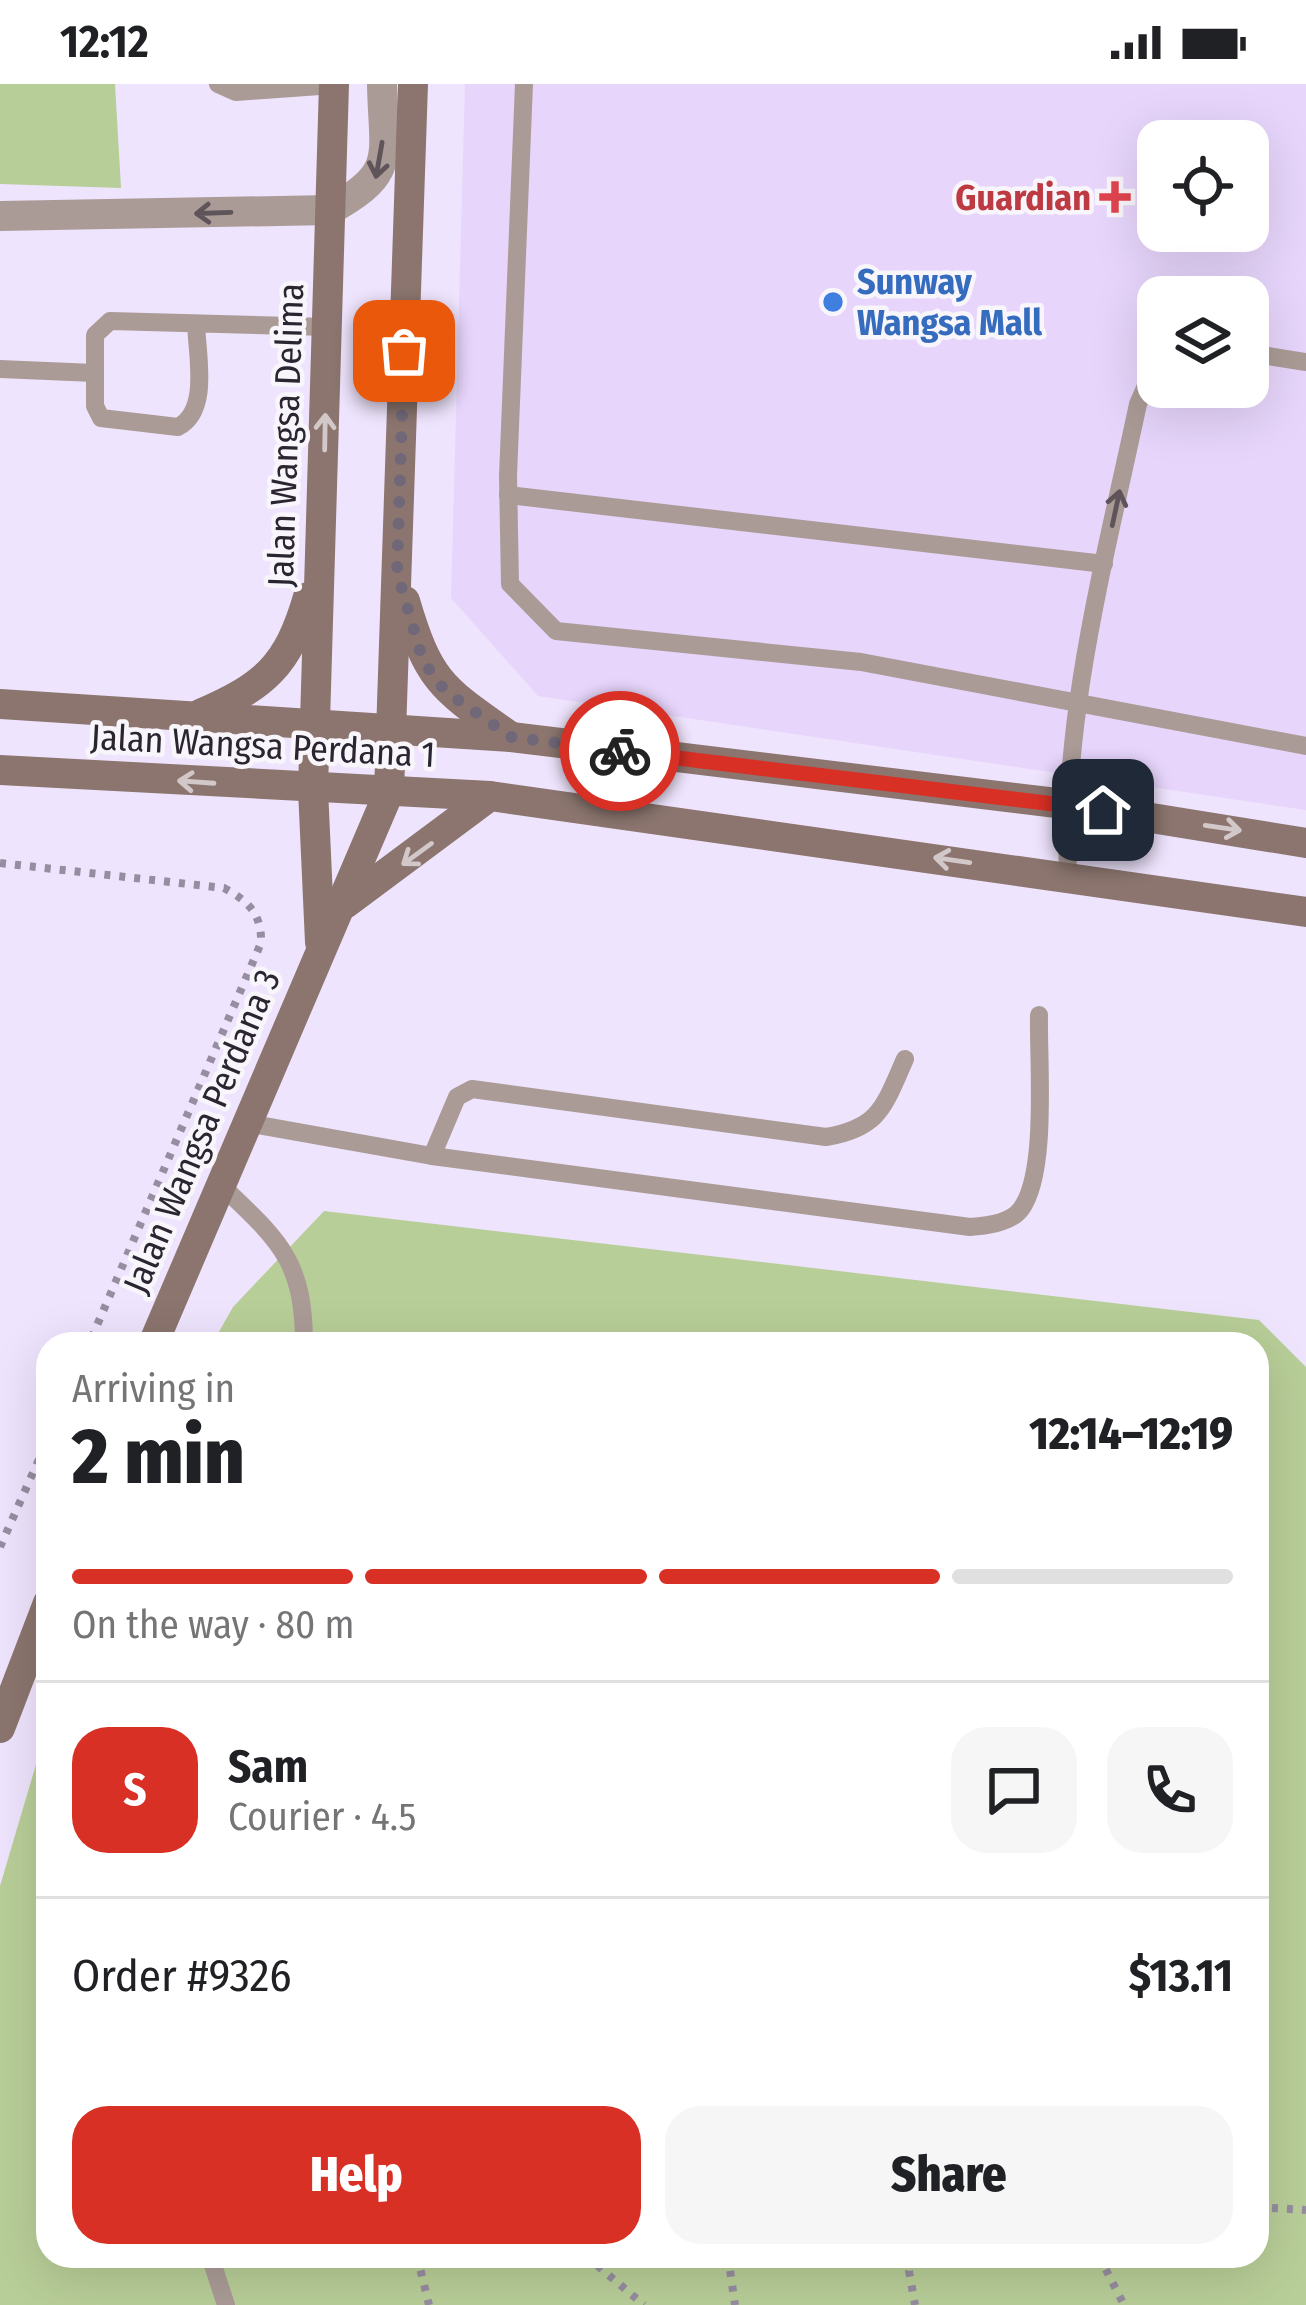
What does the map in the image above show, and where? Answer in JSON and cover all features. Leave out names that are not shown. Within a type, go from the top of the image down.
[{"type":"street","name":"Jalan Wangsa Delima","points":[[313,789],[334,84]]},
{"type":"street","points":[[0,216],[330,210],[372,187],[383,165],[382,84]]},
{"type":"street","points":[[388,792],[413,84]]},
{"type":"street","points":[[195,716],[242,696],[275,671],[296,637],[322,549]]},
{"type":"street","points":[[397,572],[423,661],[445,691],[511,737]]},
{"type":"street","name":"Jalan Wangsa Perdana 1","points":[[0,704],[511,737],[1065,805],[1306,843]]},
{"type":"street","name":"Jalan Wangsa Perdana 1","points":[[0,770],[490,796],[1306,912]]},
{"type":"street","name":"Jalan Wangsa Perdana 3","points":[[313,789],[320,948]]},
{"type":"street","name":"Jalan Wangsa Perdana 3","points":[[158,1332],[388,792]]},
{"type":"street","points":[[340,907],[490,796]]},
{"type":"street","points":[[0,1728],[36,1634]]},
{"type":"lane","points":[[218,84],[236,92],[334,84]]},
{"type":"lane","points":[[524,84],[508,495],[509,584],[556,631],[861,662],[1306,746]]},
{"type":"lane","points":[[196,324],[197,410],[189,422],[178,427],[101,418],[94,373],[95,335],[110,321],[328,327]]},
{"type":"lane","points":[[1269,356],[1306,362]]},
{"type":"lane","points":[[0,369],[94,373]]},
{"type":"lane","points":[[1068,876],[1065,805],[1076,705],[1137,408]]},
{"type":"lane","points":[[508,495],[1104,564]]},
{"type":"lane","points":[[247,1123],[432,1156],[970,1228],[992,1226],[1019,1214],[1035,1184],[1039,1015]]},
{"type":"lane","points":[[432,1156],[457,1097],[472,1089],[826,1137],[860,1132],[881,1112],[905,1059]]},
{"type":"lane","points":[[221,1185],[286,1248],[304,1310],[304,1332]]},
{"type":"lane","points":[[214,2268],[226,2305]]},
{"type":"path","points":[[0,863],[224,888],[254,910],[261,926],[261,943],[94,1332]]},
{"type":"path","points":[[0,1547],[36,1466]]},
{"type":"path","points":[[1269,2207],[1306,2210]]},
{"type":"path","points":[[421,2268],[429,2305]]},
{"type":"path","points":[[600,2268],[644,2305]]},
{"type":"path","points":[[730,2268],[735,2305]]},
{"type":"path","points":[[913,2268],[915,2305]]},
{"type":"path","points":[[1105,2268],[1124,2305]]},
{"type":"shaded area","points":[[465,84],[1306,84],[1306,810],[538,696],[451,598]]},
{"type":"green space","points":[[0,84],[115,84],[121,188],[0,184]]},
{"type":"green space","points":[[324,1211],[1259,1320],[1306,1367],[1306,2305],[0,2305],[0,1886],[36,1764],[36,2268],[1269,2268],[1269,1332],[219,1332],[233,1307]]},
{"type":"way so far","points":[[404,351],[397,572],[423,661],[445,691],[511,737],[620,751]]},
{"type":"place","name":"Guardian","points":[[1115,197]]},
{"type":"place","name":"Sunway Wangsa Mall","points":[[833,302]]},
{"type":"route","points":[[620,751],[1103,810]]}]
